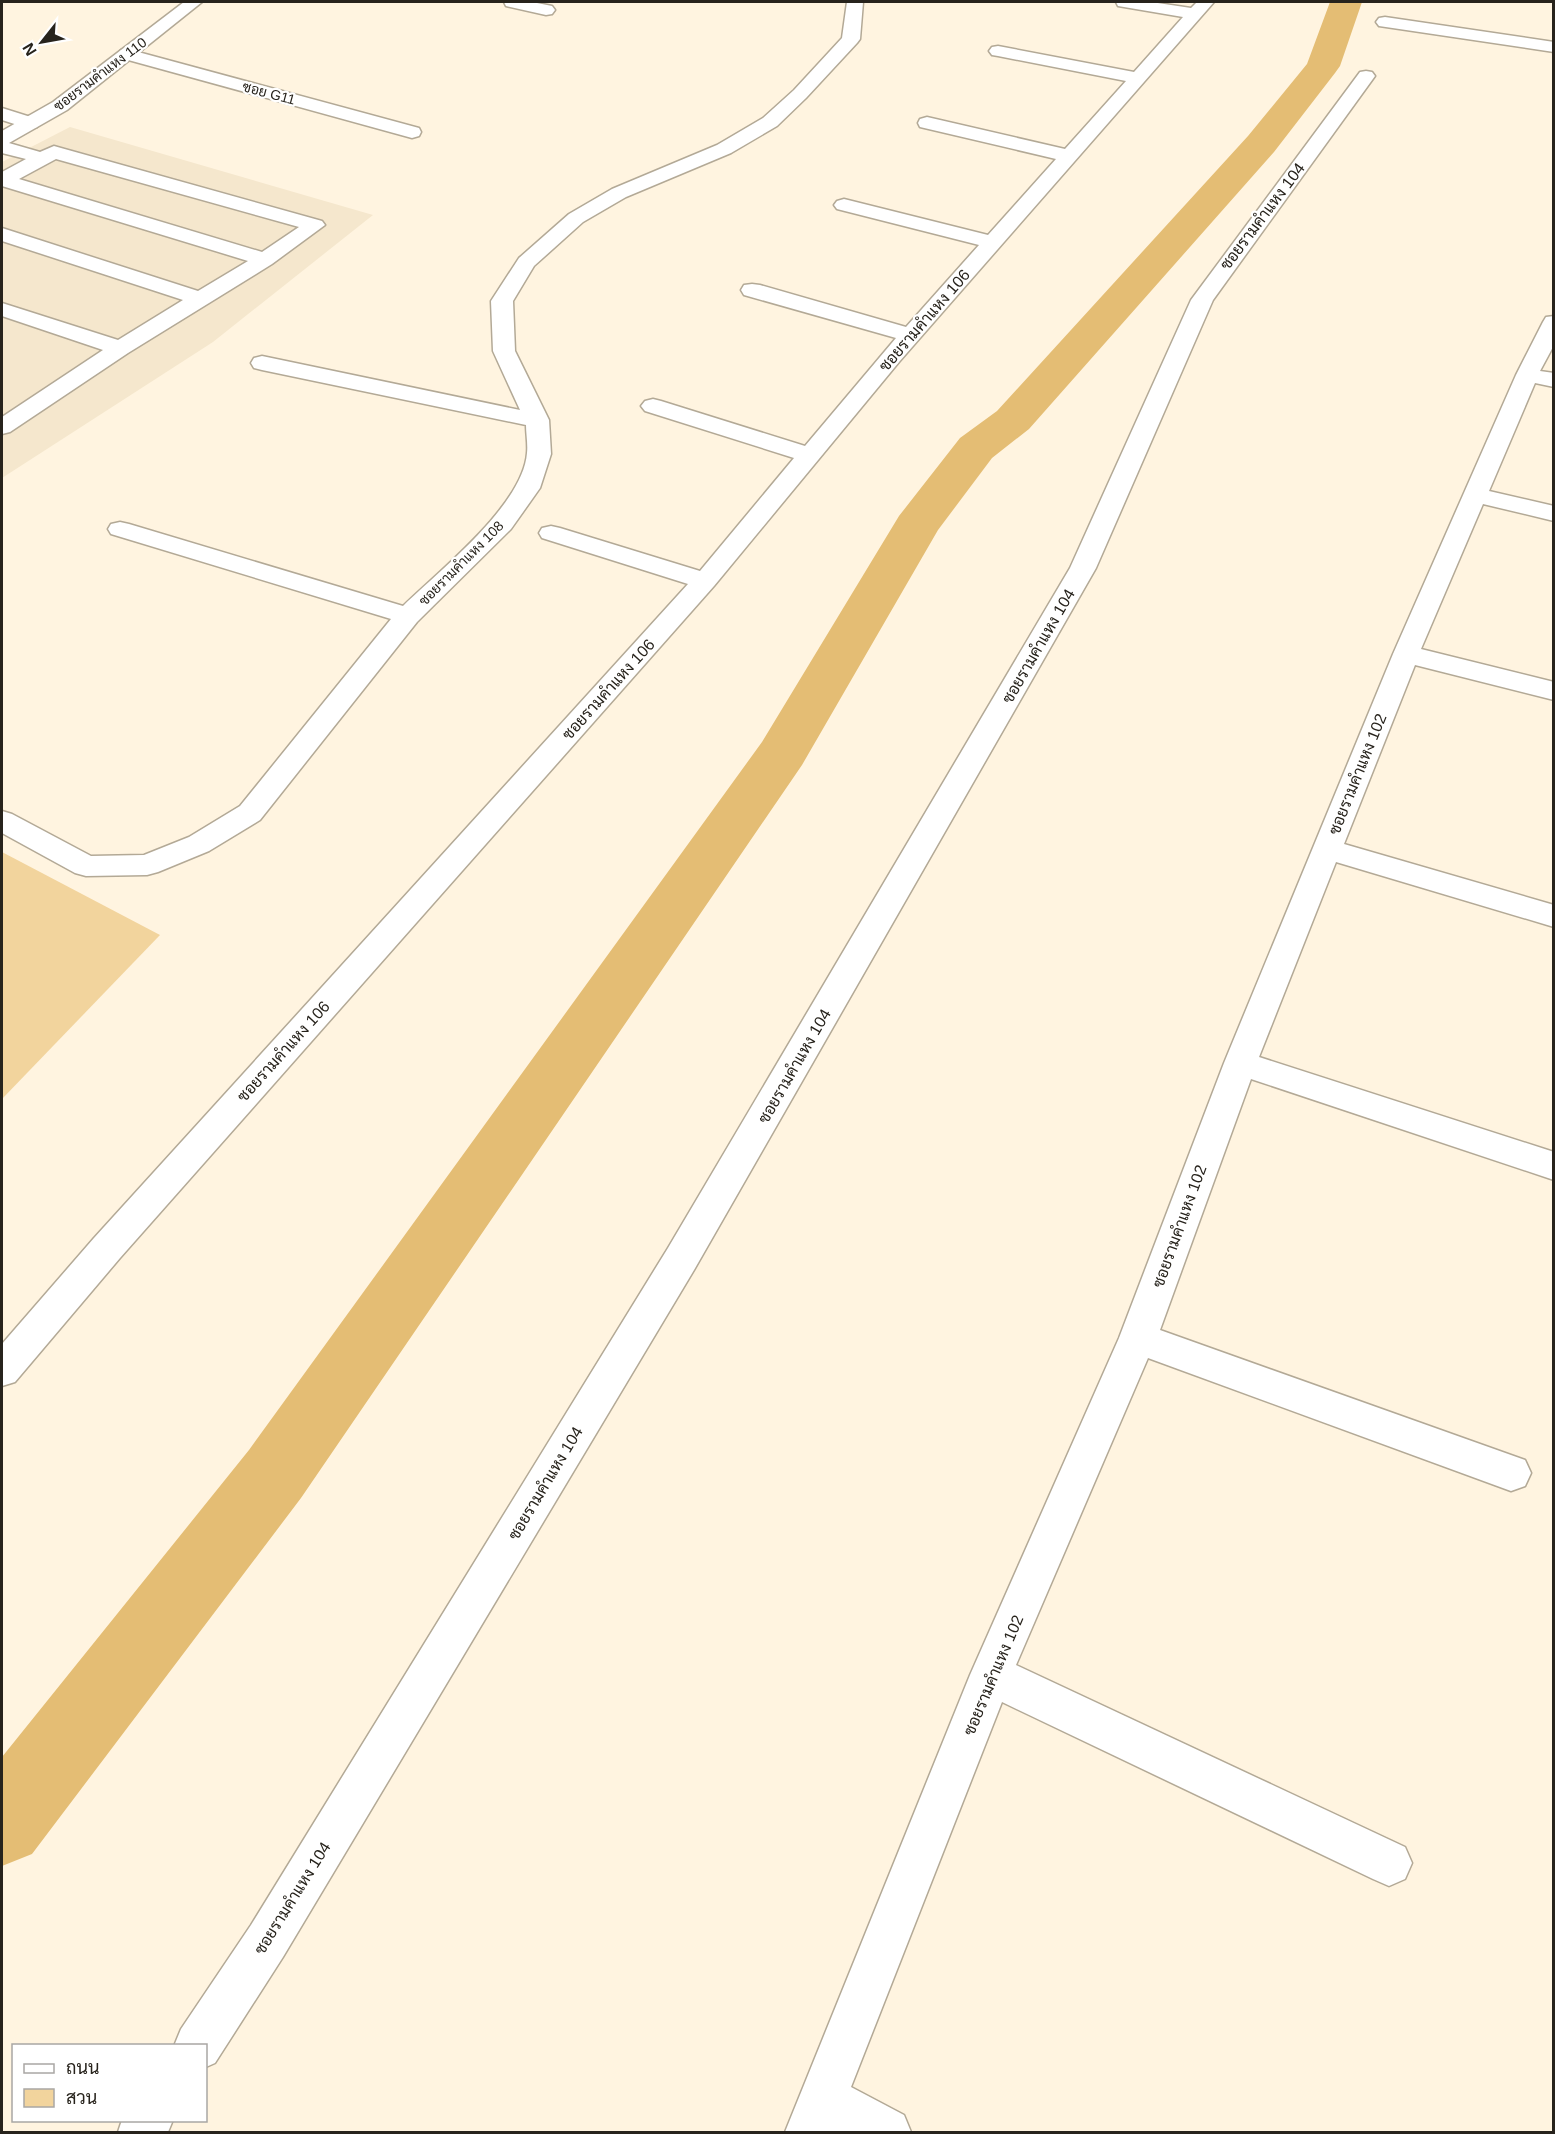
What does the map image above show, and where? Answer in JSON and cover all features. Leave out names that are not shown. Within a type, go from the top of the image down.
[{"type":"street","name":"ซอยรามคำแหง 110","points":[[2,139],[60,106],[194,2]]},
{"type":"street","points":[[512,2],[546,10]]},
{"type":"street","name":"ซอยรามคำแหง 108","points":[[2,821],[86,866],[147,865],[198,844],[250,813],[408,616],[502,524],[528,488],[539,454],[537,420],[504,351],[502,301],[526,262],[576,218],[619,192],[678,170],[770,122],[800,94],[851,39],[855,2]]},
{"type":"street","points":[[1124,2],[1200,8]]},
{"type":"street","name":"ซอยรามคําแหง 106","points":[[2,1370],[115,1239],[705,581],[910,335],[1200,8]]},
{"type":"street","points":[[1385,22],[1554,46]]},
{"type":"street","points":[[998,51],[1138,78]]},
{"type":"street","name":"ซอย G11","points":[[127,54],[412,132]]},
{"type":"street","name":"ซอยรามคําแหง 104","points":[[199,2044],[267,1941],[681,1259],[1083,568],[1202,300],[1366,76]]},
{"type":"street","points":[[2,114],[30,123]]},
{"type":"street","points":[[927,123],[1069,156]]},
{"type":"street","points":[[2,147],[42,158]]},
{"type":"street","points":[[2,180],[54,152],[315,225],[265,260],[120,348],[2,427]]},
{"type":"street","points":[[2,180],[265,260]]},
{"type":"street","points":[[844,205],[993,242]]},
{"type":"street","points":[[2,234],[200,299]]},
{"type":"street","points":[[752,290],[910,335]]},
{"type":"street","points":[[2,309],[120,348]]},
{"type":"street","name":"ซอยรามคําแหง 102","points":[[817,2116],[991,1675],[1138,1338],[1240,1063],[1406,654],[1474,495],[1540,377],[1554,322]]},
{"type":"street","points":[[262,363],[537,420]]},
{"type":"street","points":[[653,406],[809,455]]},
{"type":"street","points":[[1474,495],[1554,514]]},
{"type":"street","points":[[120,529],[408,616]]},
{"type":"street","points":[[551,533],[705,581]]},
{"type":"street","points":[[1406,654],[1554,692]]},
{"type":"street","points":[[1327,849],[1554,916]]},
{"type":"street","points":[[1240,1063],[1554,1166]]},
{"type":"street","points":[[1138,1338],[1511,1473]]},
{"type":"street","points":[[991,1675],[1389,1863]]},
{"type":"street","points":[[817,2116],[887,2133]]},
{"type":"shaded area","points":[[70,127],[373,215],[213,342],[2,478],[2,162]]},
{"type":"green space","points":[[2,852],[160,935],[2,1099]]},
{"type":"waterway","points":[[2,1824],[275,1474],[783,752],[916,526],[976,448],[1013,420],[1261,144],[1323,66],[1346,2]]}]
